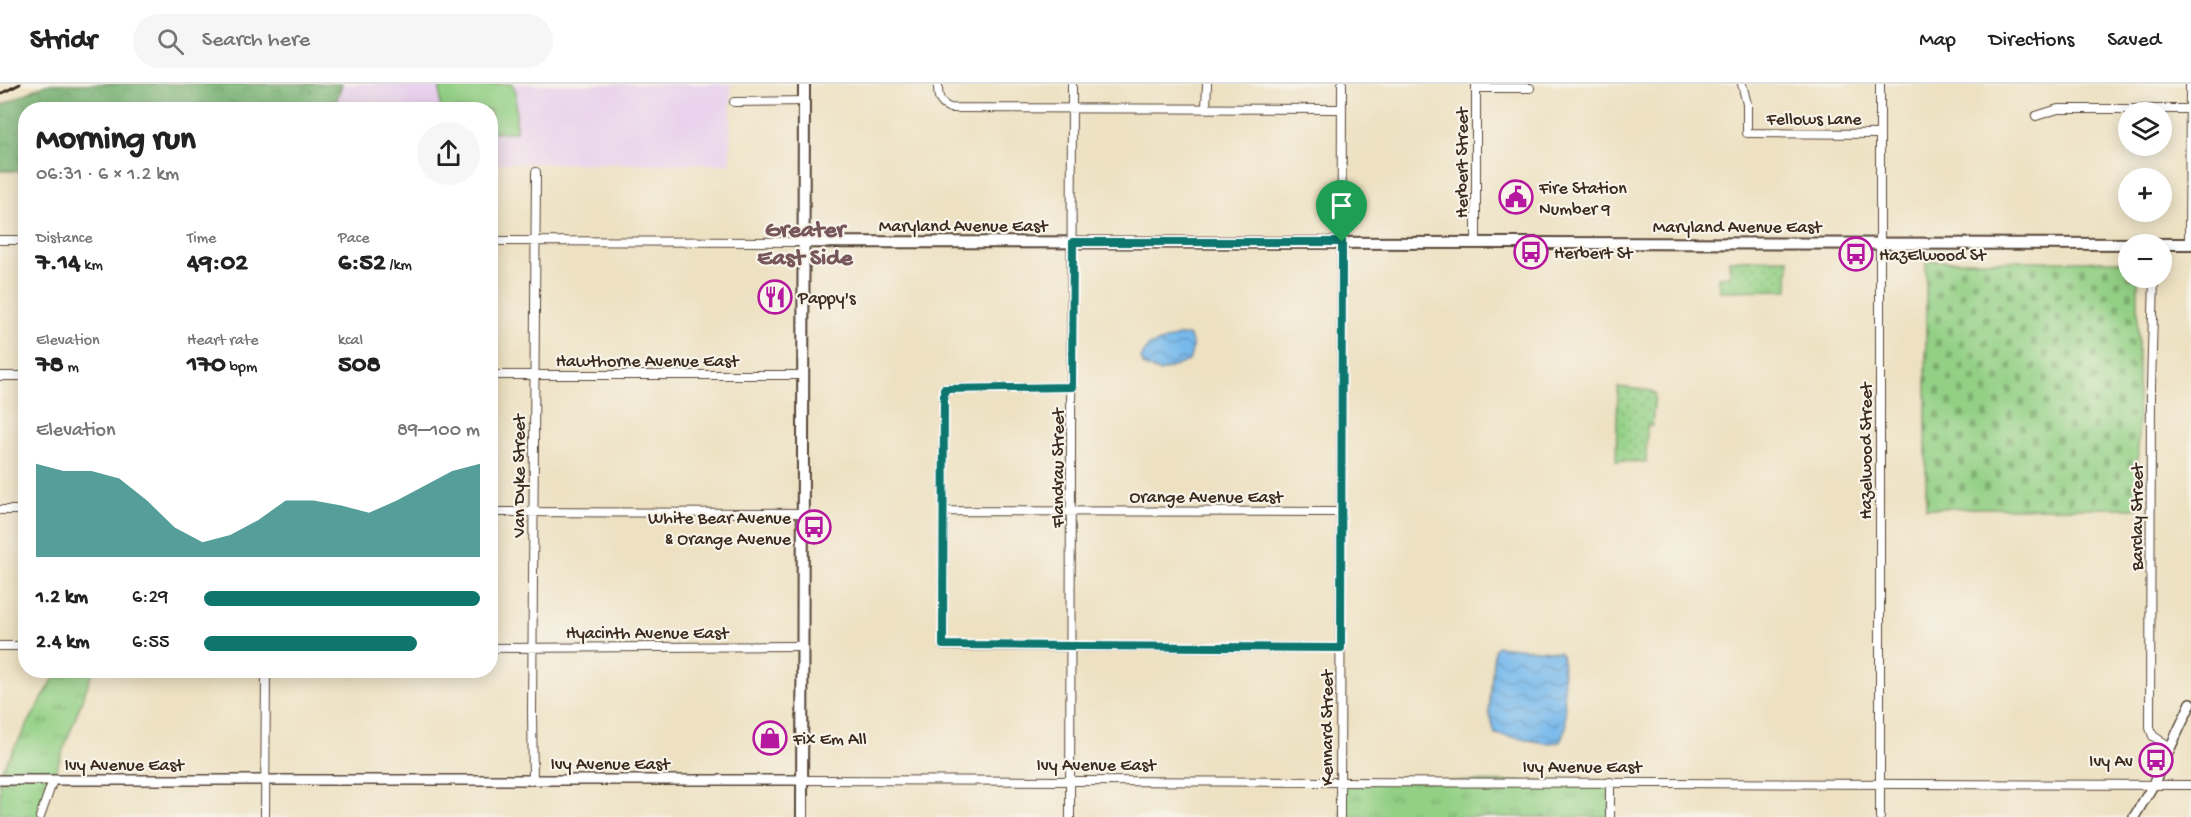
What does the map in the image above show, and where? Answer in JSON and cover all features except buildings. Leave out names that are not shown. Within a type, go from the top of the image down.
[{"type":"main road","points":[[802,817],[804,84]]},
{"type":"main road","name":"Maryland Avenue East","points":[[805,242],[2118,244]]},
{"type":"main road","name":"Maryland Avenue East","points":[[2172,244],[2190,244]]},
{"type":"street","points":[[939,84],[938,98],[942,105],[950,108],[1342,109]]},
{"type":"street","name":"Flandrau Street","points":[[1070,817],[1072,84]]},
{"type":"street","points":[[1206,84],[1206,108]]},
{"type":"street","name":"Kennard Street","points":[[1340,817],[1342,84]]},
{"type":"street","name":"Fellows Lane","points":[[1742,84],[1747,104],[1748,133],[1880,134]]},
{"type":"street","name":"Hazelwood Street","points":[[1880,84],[1880,817]]},
{"type":"street","points":[[2190,84],[2190,244]]},
{"type":"street","points":[[1476,86],[1530,88]]},
{"type":"street","name":"Herbert Street","points":[[1476,86],[1476,242]]},
{"type":"street","points":[[734,102],[804,101]]},
{"type":"street","points":[[2036,116],[2058,109],[2190,109]]},
{"type":"street","name":"Van Dyke Street","points":[[533,780],[536,172]]},
{"type":"street","points":[[0,240],[18,240]]},
{"type":"street","name":"Maryland Avenue East","points":[[498,241],[805,242]]},
{"type":"street","name":"Barclay Street","points":[[2154,288],[2151,387],[2150,728],[2153,736],[2169,746]]},
{"type":"street","name":"Hawthorne Avenue East","points":[[498,375],[804,375]]},
{"type":"street","points":[[0,376],[18,376]]},
{"type":"street","points":[[1072,387],[944,389],[943,645],[1341,648]]},
{"type":"street","points":[[0,510],[18,510]]},
{"type":"street","name":"Orange Avenue East","points":[[944,511],[1341,512]]},
{"type":"street","points":[[498,512],[804,513]]},
{"type":"street","points":[[0,646],[18,646]]},
{"type":"street","name":"Hyacinth Avenue East","points":[[498,648],[803,646]]},
{"type":"street","points":[[265,817],[266,678]]},
{"type":"street","points":[[2134,817],[2152,787],[2169,746],[2191,704]]},
{"type":"street","name":"Ivy Avenue East","points":[[0,780],[1070,780],[1880,783],[2152,787],[2191,785]]},
{"type":"street","points":[[40,817],[53,780]]},
{"type":"street","points":[[1610,782],[1610,817]]},
{"type":"shaded area","points":[[342,84],[731,84],[730,164],[498,163],[498,102],[336,102]]},
{"type":"green space","points":[[46,84],[342,84],[336,102],[18,102],[18,171],[0,171],[0,106]]},
{"type":"green space","points":[[440,84],[512,84],[516,92],[516,132],[498,132],[498,102],[440,102]]},
{"type":"green space","points":[[1789,259],[1788,290],[1719,291],[1718,277],[1730,276],[1729,260]]},
{"type":"green space","points":[[1926,261],[2118,261],[2118,288],[2138,288],[2138,508],[1926,508]]},
{"type":"green space","points":[[1618,387],[1647,390],[1655,394],[1652,426],[1647,426],[1646,462],[1616,461]]},
{"type":"green space","points":[[54,678],[90,678],[38,817],[0,817],[0,773]]},
{"type":"green space","points":[[1340,781],[1610,782],[1610,817],[1341,817]]},
{"type":"water","points":[[1188,335],[1192,344],[1189,361],[1160,372],[1144,366],[1141,358],[1148,346]]},
{"type":"water","points":[[1497,646],[1559,652],[1562,655],[1566,727],[1560,742],[1546,743],[1495,734],[1489,712],[1494,650]]},
{"type":"railway","points":[[0,94],[20,84]]},
{"type":"place","name":"Fire Station Number 9","points":[[1516,197]]},
{"type":"place","name":"Herbert St","points":[[1531,252]]},
{"type":"place","name":"HazElwood St","points":[[1856,254]]},
{"type":"place","name":"Pappy's","points":[[775,297]]},
{"type":"place","name":"White Bear Avenue & Orange Avenue","points":[[814,527]]},
{"type":"place","name":"Fix Em All","points":[[770,738]]},
{"type":"place","name":"Ivy Av","points":[[2156,760]]},
{"type":"district","name":"Greater East Side","points":[[805,242]]},
{"type":"route","points":[[1073,242],[1342,242],[1341,648],[943,645],[944,389],[1072,387],[1073,242]]}]
